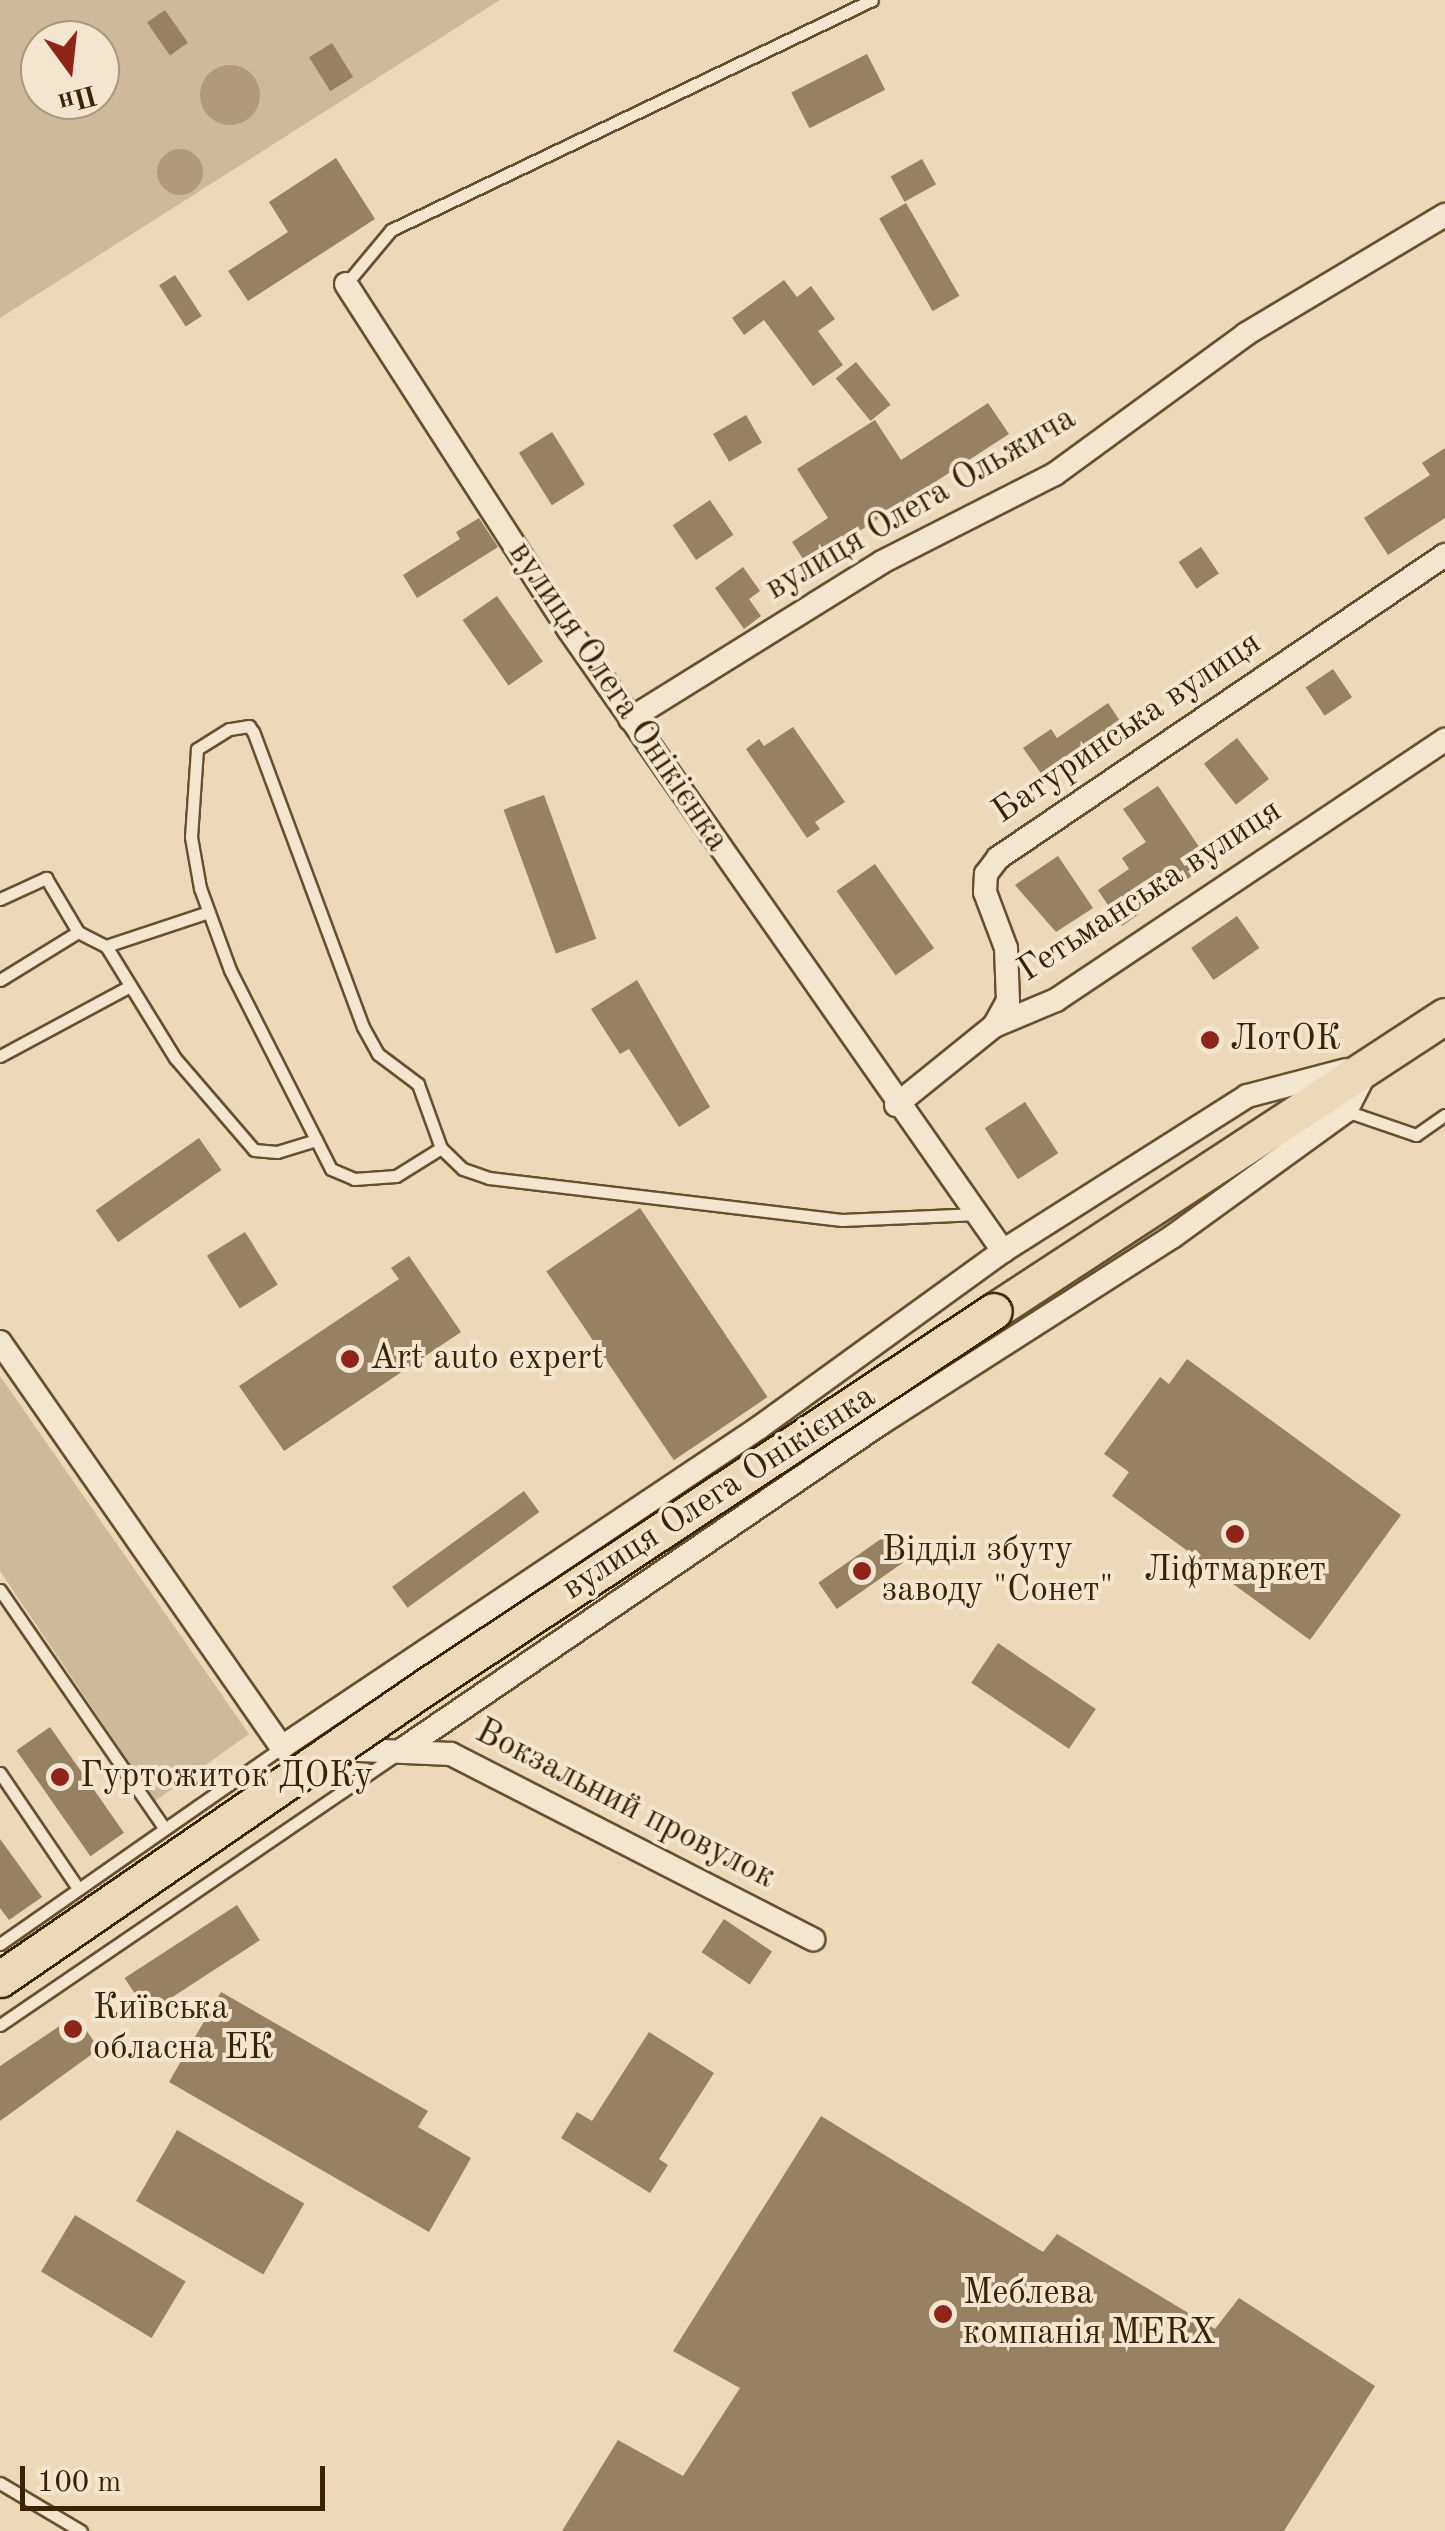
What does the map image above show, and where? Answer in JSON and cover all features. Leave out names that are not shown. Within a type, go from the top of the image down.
[{"type":"main road","name":"вулиця Олега Онікієнка","points":[[0,1979],[428,1685],[1445,1016]]},
{"type":"street","name":"вулиця Олега Ольжича","points":[[630,718],[882,562],[1055,474],[1246,334],[1445,215]]},
{"type":"street","name":"вулиця Олега Онікієнка","points":[[346,284],[630,718],[896,1106],[1003,1251]]},
{"type":"street","name":"Батуринська вулиця","points":[[994,1026],[1008,1001],[1006,948],[985,892],[986,874],[998,858],[1445,556]]},
{"type":"street","name":"Гетьманська вулиця","points":[[896,1106],[994,1026],[1056,1000],[1445,740]]},
{"type":"street","points":[[400,1751],[797,1482],[1172,1237],[1346,1110],[1370,1064]]},
{"type":"street","points":[[0,1342],[282,1747],[760,1427],[1003,1251],[1247,1096],[1370,1064]]},
{"type":"street","points":[[760,1427],[797,1482]]},
{"type":"street","name":"Вокзальний провулок","points":[[282,1747],[451,1754],[813,1939]]},
{"type":"lane","points":[[346,284],[391,230],[872,0]]},
{"type":"lane","points":[[441,1148],[396,1176],[354,1178],[331,1168],[316,1140],[230,970],[209,912],[191,837],[197,749],[229,729],[250,726],[363,1027],[378,1054],[418,1084],[441,1148],[463,1169],[488,1178],[842,1220],[978,1214]]},
{"type":"lane","points":[[0,899],[46,878],[78,932],[106,946],[174,1058],[254,1150],[277,1152],[316,1140]]},
{"type":"lane","points":[[106,946],[209,912]]},
{"type":"lane","points":[[0,980],[78,932]]},
{"type":"lane","points":[[0,1056],[130,986]]},
{"type":"lane","points":[[1346,1110],[1416,1134],[1445,1115]]},
{"type":"lane","points":[[0,1590],[165,1829]]},
{"type":"lane","points":[[0,1944],[282,1747]]},
{"type":"lane","points":[[0,2025],[400,1751]]},
{"type":"lane","points":[[0,1773],[78,1888]]},
{"type":"lane","points":[[0,2483],[81,2531]]},
{"type":"shaded area","points":[[0,0],[500,0],[0,318]]},
{"type":"shaded area","points":[[230,65],[251,74],[260,95],[251,116],[230,125],[209,116],[200,95],[209,74]]},
{"type":"shaded area","points":[[180,149],[196,156],[203,172],[196,188],[180,195],[164,188],[157,172],[164,156]]},
{"type":"shaded area","points":[[0,1376],[249,1734],[155,1801],[0,1571]]},
{"type":"building","points":[[165,10],[188,43],[170,55],[147,23]]},
{"type":"building","points":[[332,43],[353,77],[330,91],[309,57]]},
{"type":"building","points":[[867,54],[885,90],[809,128],[791,93]]},
{"type":"building","points":[[336,158],[375,219],[248,301],[228,271],[288,232],[269,202]]},
{"type":"building","points":[[922,159],[936,184],[905,202],[891,176]]},
{"type":"building","points":[[906,203],[960,296],[933,311],[879,218]]},
{"type":"building","points":[[175,275],[202,316],[186,326],[159,285]]},
{"type":"building","points":[[784,280],[797,297],[811,286],[835,319],[818,331],[843,365],[813,386],[764,320],[744,335],[732,318]]},
{"type":"building","points":[[856,362],[891,405],[870,421],[836,378]]},
{"type":"building","points":[[988,403],[1009,434],[807,565],[792,542],[828,518],[797,469],[875,420],[901,460]]},
{"type":"building","points":[[746,415],[762,443],[729,462],[713,434]]},
{"type":"building","points":[[552,432],[585,485],[552,505],[519,453]]},
{"type":"building","points":[[1445,448],[1445,518],[1388,555],[1364,518],[1430,475],[1422,463]]},
{"type":"building","points":[[710,500],[733,535],[696,560],[673,525]]},
{"type":"building","points":[[479,518],[498,547],[417,598],[403,575],[460,539],[456,532]]},
{"type":"building","points":[[1201,547],[1219,574],[1197,589],[1179,562]]},
{"type":"building","points":[[743,567],[760,591],[749,599],[761,616],[744,629],[715,588]]},
{"type":"building","points":[[497,596],[543,662],[508,686],[463,620]]},
{"type":"building","points":[[1333,669],[1352,697],[1325,716],[1306,687]]},
{"type":"building","points":[[1108,703],[1130,736],[1095,760],[1088,750],[1045,779],[1023,748],[1051,729],[1057,738]]},
{"type":"building","points":[[793,727],[845,802],[815,822],[820,829],[807,838],[746,749],[759,739],[764,746]]},
{"type":"building","points":[[1237,738],[1269,779],[1236,805],[1204,764]]},
{"type":"building","points":[[1158,786],[1210,863],[1122,926],[1098,890],[1129,869],[1122,858],[1146,842],[1123,809]]},
{"type":"building","points":[[544,795],[596,939],[556,953],[504,810]]},
{"type":"building","points":[[1058,856],[1093,908],[1056,932],[1015,885]]},
{"type":"building","points":[[875,864],[934,948],[896,975],[836,891]]},
{"type":"building","points":[[1237,916],[1259,948],[1213,980],[1191,948]]},
{"type":"building","points":[[637,980],[710,1107],[679,1127],[629,1049],[620,1054],[591,1009]]},
{"type":"building","points":[[1025,1102],[1058,1153],[1018,1179],[985,1128]]},
{"type":"building","points":[[199,1138],[221,1170],[118,1242],[96,1210]]},
{"type":"building","points":[[640,1208],[767,1397],[674,1460],[546,1271]]},
{"type":"building","points":[[245,1232],[278,1285],[240,1308],[207,1256]]},
{"type":"building","name":"Art auto expert","points":[[409,1256],[461,1332],[284,1451],[239,1386],[399,1279],[391,1268]]},
{"type":"building","points":[[1187,1359],[1401,1515],[1310,1640],[1112,1496],[1129,1472],[1104,1454],[1160,1377],[1169,1384]]},
{"type":"building","points":[[524,1491],[539,1512],[407,1608],[392,1587]]},
{"type":"building","name":"Відділ збуту заводу \"Сонет\"","points":[[888,1534],[906,1560],[837,1609],[818,1583]]},
{"type":"building","points":[[998,1643],[1096,1709],[1069,1749],[971,1683]]},
{"type":"building","name":"Гуртожиток ДОКу","points":[[50,1727],[124,1833],[90,1856],[16,1751]]},
{"type":"building","points":[[0,1839],[42,1897],[9,1920],[0,1908]]},
{"type":"building","points":[[237,1905],[260,1940],[147,2013],[125,1978]]},
{"type":"building","points":[[724,1919],[772,1951],[750,1985],[702,1952]]},
{"type":"building","points":[[221,1992],[428,2111],[418,2127],[471,2158],[429,2232],[169,2082]]},
{"type":"building","points":[[76,2015],[99,2049],[0,2121],[0,2066]]},
{"type":"building","points":[[649,2032],[714,2073],[659,2159],[668,2165],[650,2193],[561,2138],[577,2112],[592,2121]]},
{"type":"building","name":"Меблева компанія MERX","points":[[821,2116],[1043,2252],[1057,2234],[1215,2329],[1239,2298],[1375,2386],[1284,2531],[562,2531],[618,2440],[683,2476],[740,2388],[673,2351]]},
{"type":"building","points":[[177,2130],[304,2204],[263,2275],[136,2201]]},
{"type":"building","points":[[75,2215],[186,2281],[152,2338],[41,2272]]},
{"type":"place","name":"ЛотОК","points":[[1210,1040]]},
{"type":"place","name":"Art auto expert","points":[[350,1359]]},
{"type":"place","name":"Ліфтмаркет","points":[[1235,1534]]},
{"type":"place","name":"Відділ збуту заводу \"Сонет\"","points":[[862,1571]]},
{"type":"place","name":"Гуртожиток ДОКу","points":[[60,1777]]},
{"type":"place","name":"Київська обласна ЕК","points":[[73,2029]]},
{"type":"place","name":"Меблева компанія MERX","points":[[943,2314]]}]
